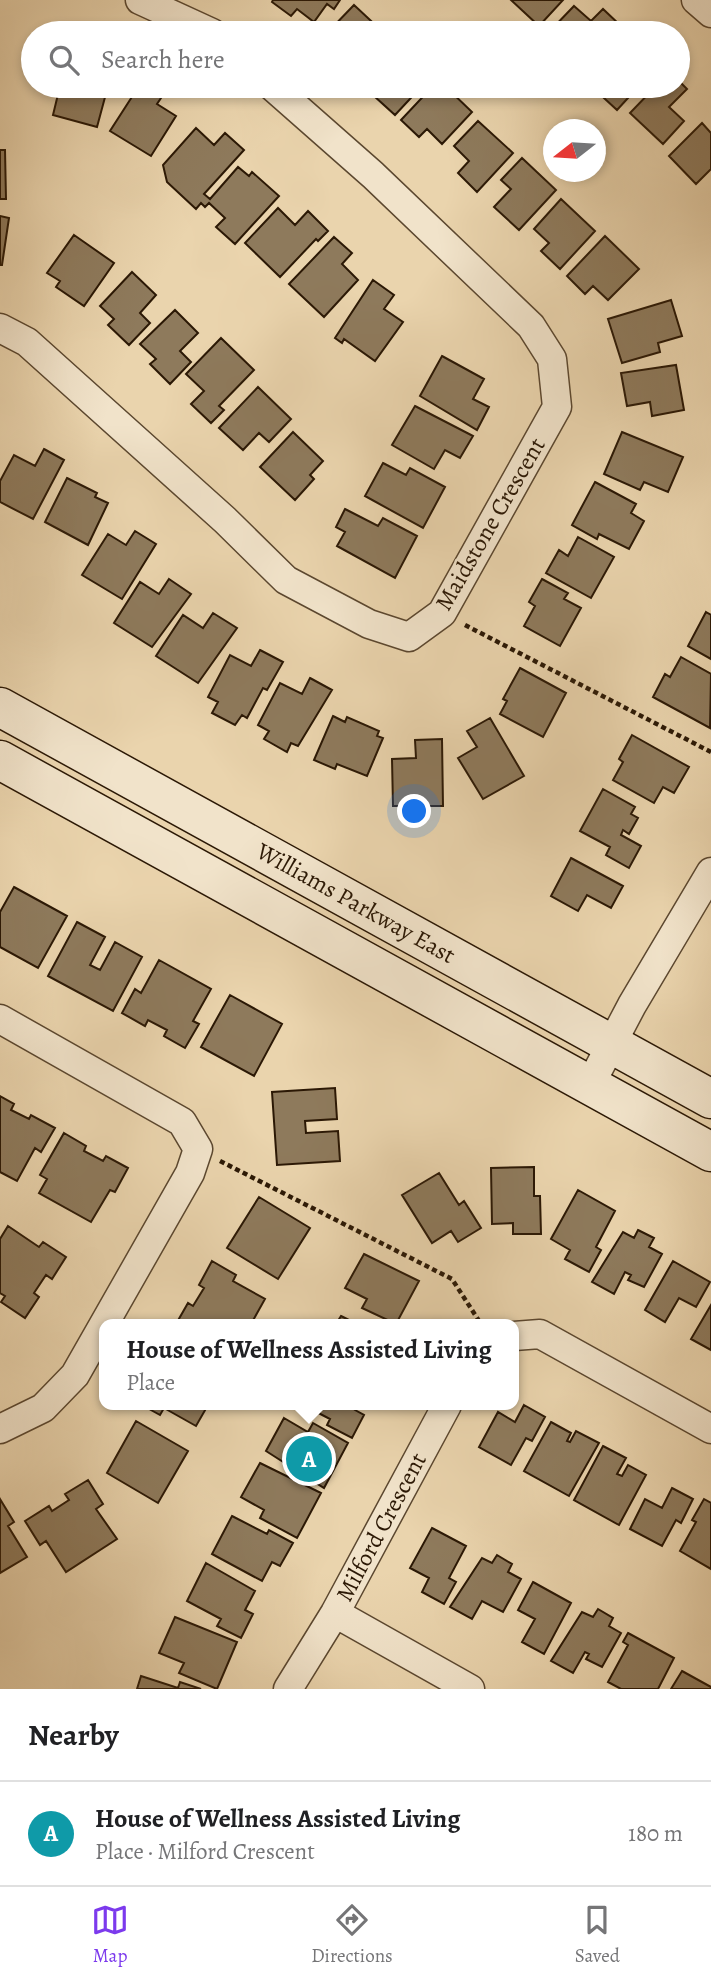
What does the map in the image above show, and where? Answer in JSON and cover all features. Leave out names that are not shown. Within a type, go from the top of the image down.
[{"type":"main road","name":"Williams Parkway East","points":[[0,707],[711,1100]]},
{"type":"main road","name":"Williams Parkway East","points":[[0,760],[591,1083],[711,1152]]},
{"type":"street","points":[[140,0],[186,21]]},
{"type":"street","points":[[696,0],[711,13]]},
{"type":"street","name":"Maidstone Crescent","points":[[0,328],[27,342],[225,520],[286,580],[369,624],[409,636],[442,613],[557,407],[552,359],[531,326],[373,175],[286,98]]},
{"type":"street","points":[[591,1083],[711,872]]},
{"type":"street","points":[[0,1019],[182,1122],[198,1149],[190,1173],[107,1319]]},
{"type":"street","points":[[0,1429],[43,1408],[75,1375],[99,1333]]},
{"type":"street","points":[[519,1336],[540,1334],[711,1429]]},
{"type":"street","name":"Milford Crescent","points":[[288,1689],[335,1613],[444,1410]]},
{"type":"street","name":"Milford Crescent","points":[[335,1613],[470,1689]]},
{"type":"path","points":[[442,613],[711,752]]},
{"type":"path","points":[[198,1149],[452,1279],[478,1319]]},
{"type":"building","points":[[340,0],[334,9],[327,4],[315,21],[297,9],[291,16],[272,2]]},
{"type":"building","points":[[511,0],[563,0],[544,21],[534,21]]},
{"type":"building","points":[[354,5],[371,21],[339,21]]},
{"type":"building","points":[[574,6],[591,21],[560,21]]},
{"type":"building","points":[[603,9],[616,21],[591,21]]},
{"type":"building","points":[[57,98],[105,98],[97,127],[53,115]]},
{"type":"building","points":[[131,98],[161,98],[157,104],[176,116],[151,156],[110,131]]},
{"type":"building","points":[[376,98],[411,98],[395,115]]},
{"type":"building","points":[[422,98],[457,98],[472,112],[442,144],[427,129],[419,137],[401,120]]},
{"type":"building","points":[[604,98],[628,98],[617,110]]},
{"type":"building","points":[[644,98],[678,98],[669,107],[684,121],[663,144],[630,113]]},
{"type":"building","points":[[478,121],[513,153],[477,192],[458,173],[469,161],[454,146]]},
{"type":"building","points":[[702,123],[711,133],[711,169],[696,184],[669,156]]},
{"type":"building","points":[[196,128],[214,145],[225,133],[244,150],[204,194],[210,199],[238,167],[249,176],[252,172],[279,196],[235,244],[216,227],[225,218],[209,203],[205,207],[201,203],[196,209],[167,182],[163,165]]},
{"type":"building","points":[[0,150],[5,150],[6,199],[0,199]]},
{"type":"building","points":[[522,158],[543,178],[543,182],[548,182],[556,190],[519,230],[494,207],[511,189],[501,180]]},
{"type":"building","points":[[561,199],[595,231],[560,269],[541,251],[549,243],[534,229]]},
{"type":"building","points":[[278,208],[295,225],[308,211],[328,231],[318,241],[316,239],[280,277],[245,243]]},
{"type":"building","points":[[0,216],[9,218],[2,265],[0,265]]},
{"type":"building","points":[[74,235],[114,263],[84,306],[56,287],[60,281],[47,273]]},
{"type":"building","points":[[605,236],[639,269],[608,300],[593,286],[585,294],[567,276]]},
{"type":"building","points":[[334,237],[352,253],[342,264],[358,280],[324,317],[289,284]]},
{"type":"building","points":[[132,272],[156,295],[140,313],[150,323],[129,345],[108,325],[114,319],[100,306]]},
{"type":"building","points":[[373,280],[394,295],[384,309],[403,322],[375,361],[344,339],[342,343],[335,338]]},
{"type":"building","points":[[671,300],[682,336],[658,343],[660,352],[622,363],[608,319]]},
{"type":"building","points":[[175,310],[198,333],[180,351],[191,362],[170,384],[150,364],[156,359],[140,344]]},
{"type":"building","points":[[221,338],[254,370],[219,406],[224,410],[211,423],[191,404],[204,391],[186,374]]},
{"type":"building","points":[[442,356],[484,379],[473,399],[489,407],[477,430],[420,396]]},
{"type":"building","points":[[676,365],[684,410],[652,416],[650,402],[627,406],[621,373]]},
{"type":"building","points":[[258,387],[291,419],[269,442],[259,433],[243,450],[219,428]]},
{"type":"building","points":[[415,406],[473,436],[460,458],[445,450],[434,469],[392,445]]},
{"type":"building","points":[[293,432],[323,461],[310,475],[314,479],[295,500],[260,467]]},
{"type":"building","points":[[622,432],[683,457],[668,492],[644,482],[640,490],[604,474]]},
{"type":"building","points":[[44,449],[64,460],[33,519],[0,502],[0,481],[14,455],[35,466]]},
{"type":"building","points":[[383,463],[406,475],[410,468],[445,487],[423,528],[365,496]]},
{"type":"building","points":[[67,478],[97,493],[95,497],[108,503],[88,545],[45,522]]},
{"type":"building","points":[[595,482],[636,504],[631,513],[644,521],[629,549],[599,534],[597,539],[572,525]]},
{"type":"building","points":[[345,509],[378,526],[383,518],[417,536],[395,578],[337,546],[345,532],[336,527]]},
{"type":"building","points":[[135,531],[156,544],[122,599],[82,575],[108,534],[126,545]]},
{"type":"building","points":[[578,537],[614,557],[591,598],[546,573],[559,550],[568,556]]},
{"type":"building","points":[[169,579],[191,594],[152,647],[114,623],[140,582],[159,594]]},
{"type":"building","points":[[542,579],[568,593],[564,599],[581,608],[560,646],[524,626],[535,606],[529,602]]},
{"type":"building","points":[[706,612],[711,615],[711,659],[688,646]]},
{"type":"building","points":[[213,613],[237,628],[198,683],[156,656],[183,615],[203,628]]},
{"type":"building","points":[[260,650],[283,662],[267,690],[263,688],[247,718],[242,715],[235,725],[212,713],[218,702],[208,697],[230,655],[251,666]]},
{"type":"building","points":[[681,657],[711,674],[710,728],[653,697],[665,674],[670,677]]},
{"type":"building","points":[[520,668],[566,693],[543,737],[500,714],[507,701],[503,699]]},
{"type":"building","points":[[310,678],[332,690],[298,746],[291,743],[287,752],[264,739],[269,731],[258,725],[280,683],[302,694]]},
{"type":"building","points":[[333,716],[345,722],[347,717],[379,731],[377,736],[383,738],[367,776],[337,764],[335,769],[314,760]]},
{"type":"building","points":[[490,718],[524,776],[483,799],[458,758],[477,747],[467,731]]},
{"type":"building","points":[[632,735],[689,767],[674,793],[663,787],[654,803],[613,780],[623,762],[619,759]]},
{"type":"building","points":[[442,739],[443,806],[393,806],[392,759],[416,758],[415,740]]},
{"type":"building","points":[[603,789],[635,807],[631,814],[638,818],[629,834],[623,830],[621,835],[641,846],[629,868],[606,855],[610,847],[580,831]]},
{"type":"building","points":[[571,858],[623,886],[611,908],[587,895],[578,911],[551,896]]},
{"type":"building","points":[[14,887],[67,916],[38,968],[0,947],[0,912]]},
{"type":"building","points":[[77,922],[105,937],[90,965],[100,970],[115,942],[142,957],[113,1011],[48,976]]},
{"type":"building","points":[[159,960],[211,989],[193,1021],[199,1024],[185,1048],[164,1036],[167,1030],[148,1020],[145,1026],[122,1013],[135,989],[141,993]]},
{"type":"building","points":[[230,995],[282,1024],[254,1076],[201,1047]]},
{"type":"building","points":[[335,1088],[337,1119],[305,1121],[306,1133],[338,1131],[340,1161],[277,1165],[272,1092]]},
{"type":"building","points":[[0,1096],[14,1104],[11,1110],[29,1119],[31,1115],[55,1128],[41,1152],[35,1148],[17,1181],[0,1172]]},
{"type":"building","points":[[64,1133],[86,1146],[84,1151],[103,1161],[106,1156],[128,1168],[115,1192],[110,1190],[91,1222],[39,1193],[47,1179],[40,1175]]},
{"type":"building","points":[[534,1167],[534,1196],[540,1196],[541,1234],[513,1234],[513,1223],[492,1224],[491,1168]]},
{"type":"building","points":[[439,1173],[459,1205],[464,1201],[481,1228],[458,1242],[451,1231],[432,1243],[402,1195]]},
{"type":"building","points":[[578,1190],[615,1211],[596,1247],[601,1250],[589,1272],[565,1259],[570,1250],[551,1239]]},
{"type":"building","points":[[259,1197],[310,1228],[278,1279],[227,1248]]},
{"type":"building","points":[[8,1226],[39,1247],[43,1242],[66,1257],[52,1279],[46,1275],[34,1293],[39,1297],[25,1318],[1,1302],[5,1296],[0,1293],[0,1239]]},
{"type":"building","points":[[638,1230],[654,1238],[649,1247],[662,1254],[644,1287],[628,1280],[631,1275],[625,1272],[614,1294],[592,1282],[623,1232],[634,1238]]},
{"type":"building","points":[[364,1254],[419,1281],[399,1319],[385,1319],[362,1308],[367,1299],[345,1288]]},
{"type":"building","points":[[212,1261],[236,1275],[233,1281],[265,1299],[254,1319],[179,1319],[188,1303],[193,1306],[204,1288],[199,1285]]},
{"type":"building","points":[[673,1261],[710,1282],[696,1307],[679,1298],[665,1322],[645,1310]]},
{"type":"building","points":[[711,1305],[711,1350],[691,1339]]},
{"type":"building","points":[[524,1405],[545,1417],[532,1441],[526,1438],[511,1465],[479,1447],[498,1412],[515,1422]]},
{"type":"building","points":[[168,1410],[205,1410],[196,1426]]},
{"type":"building","points":[[313,1410],[355,1410],[364,1415],[352,1438],[327,1425],[330,1419]]},
{"type":"building","points":[[284,1418],[308,1432],[313,1423],[348,1443],[324,1488],[266,1451]]},
{"type":"building","points":[[136,1421],[188,1451],[158,1503],[107,1473]]},
{"type":"building","points":[[551,1422],[571,1433],[567,1441],[570,1442],[576,1431],[599,1443],[569,1496],[524,1471]]},
{"type":"building","points":[[603,1446],[626,1458],[617,1474],[622,1476],[628,1465],[646,1475],[619,1525],[574,1500]]},
{"type":"building","points":[[260,1463],[321,1493],[297,1538],[260,1518],[264,1510],[241,1497]]},
{"type":"building","points":[[88,1480],[103,1504],[96,1509],[117,1539],[66,1572],[46,1541],[40,1545],[25,1521],[49,1506],[52,1511],[69,1500],[65,1494]]},
{"type":"building","points":[[672,1488],[693,1499],[681,1523],[676,1520],[662,1546],[630,1529],[645,1499],[662,1508]]},
{"type":"building","points":[[0,1499],[14,1522],[8,1526],[27,1557],[0,1573]]},
{"type":"building","points":[[704,1499],[711,1503],[711,1569],[680,1551],[696,1522],[692,1520]]},
{"type":"building","points":[[232,1516],[267,1534],[269,1530],[293,1543],[280,1566],[272,1562],[262,1581],[212,1554]]},
{"type":"building","points":[[432,1528],[466,1546],[449,1578],[456,1582],[444,1604],[422,1592],[429,1578],[410,1568]]},
{"type":"building","points":[[497,1555],[512,1564],[508,1572],[521,1579],[503,1612],[482,1601],[472,1619],[450,1607],[482,1558],[492,1563]]},
{"type":"building","points":[[206,1563],[255,1591],[245,1610],[253,1614],[241,1638],[217,1626],[221,1619],[187,1601]]},
{"type":"building","points":[[533,1582],[571,1603],[544,1654],[522,1642],[535,1619],[518,1610]]},
{"type":"building","points":[[598,1609],[613,1618],[609,1626],[621,1633],[602,1667],[586,1659],[589,1654],[585,1652],[573,1673],[551,1661],[582,1612],[593,1617]]},
{"type":"building","points":[[175,1617],[237,1642],[217,1689],[179,1673],[184,1663],[159,1653]]},
{"type":"building","points":[[628,1633],[674,1658],[658,1689],[621,1689],[608,1682],[628,1645],[623,1642]]},
{"type":"building","points":[[682,1671],[711,1687],[711,1689],[671,1689]]},
{"type":"building","points":[[141,1676],[178,1688],[180,1682],[201,1689],[137,1689]]},
{"type":"place","name":"House of Wellness Assisted Living","points":[[309,1459]]}]
